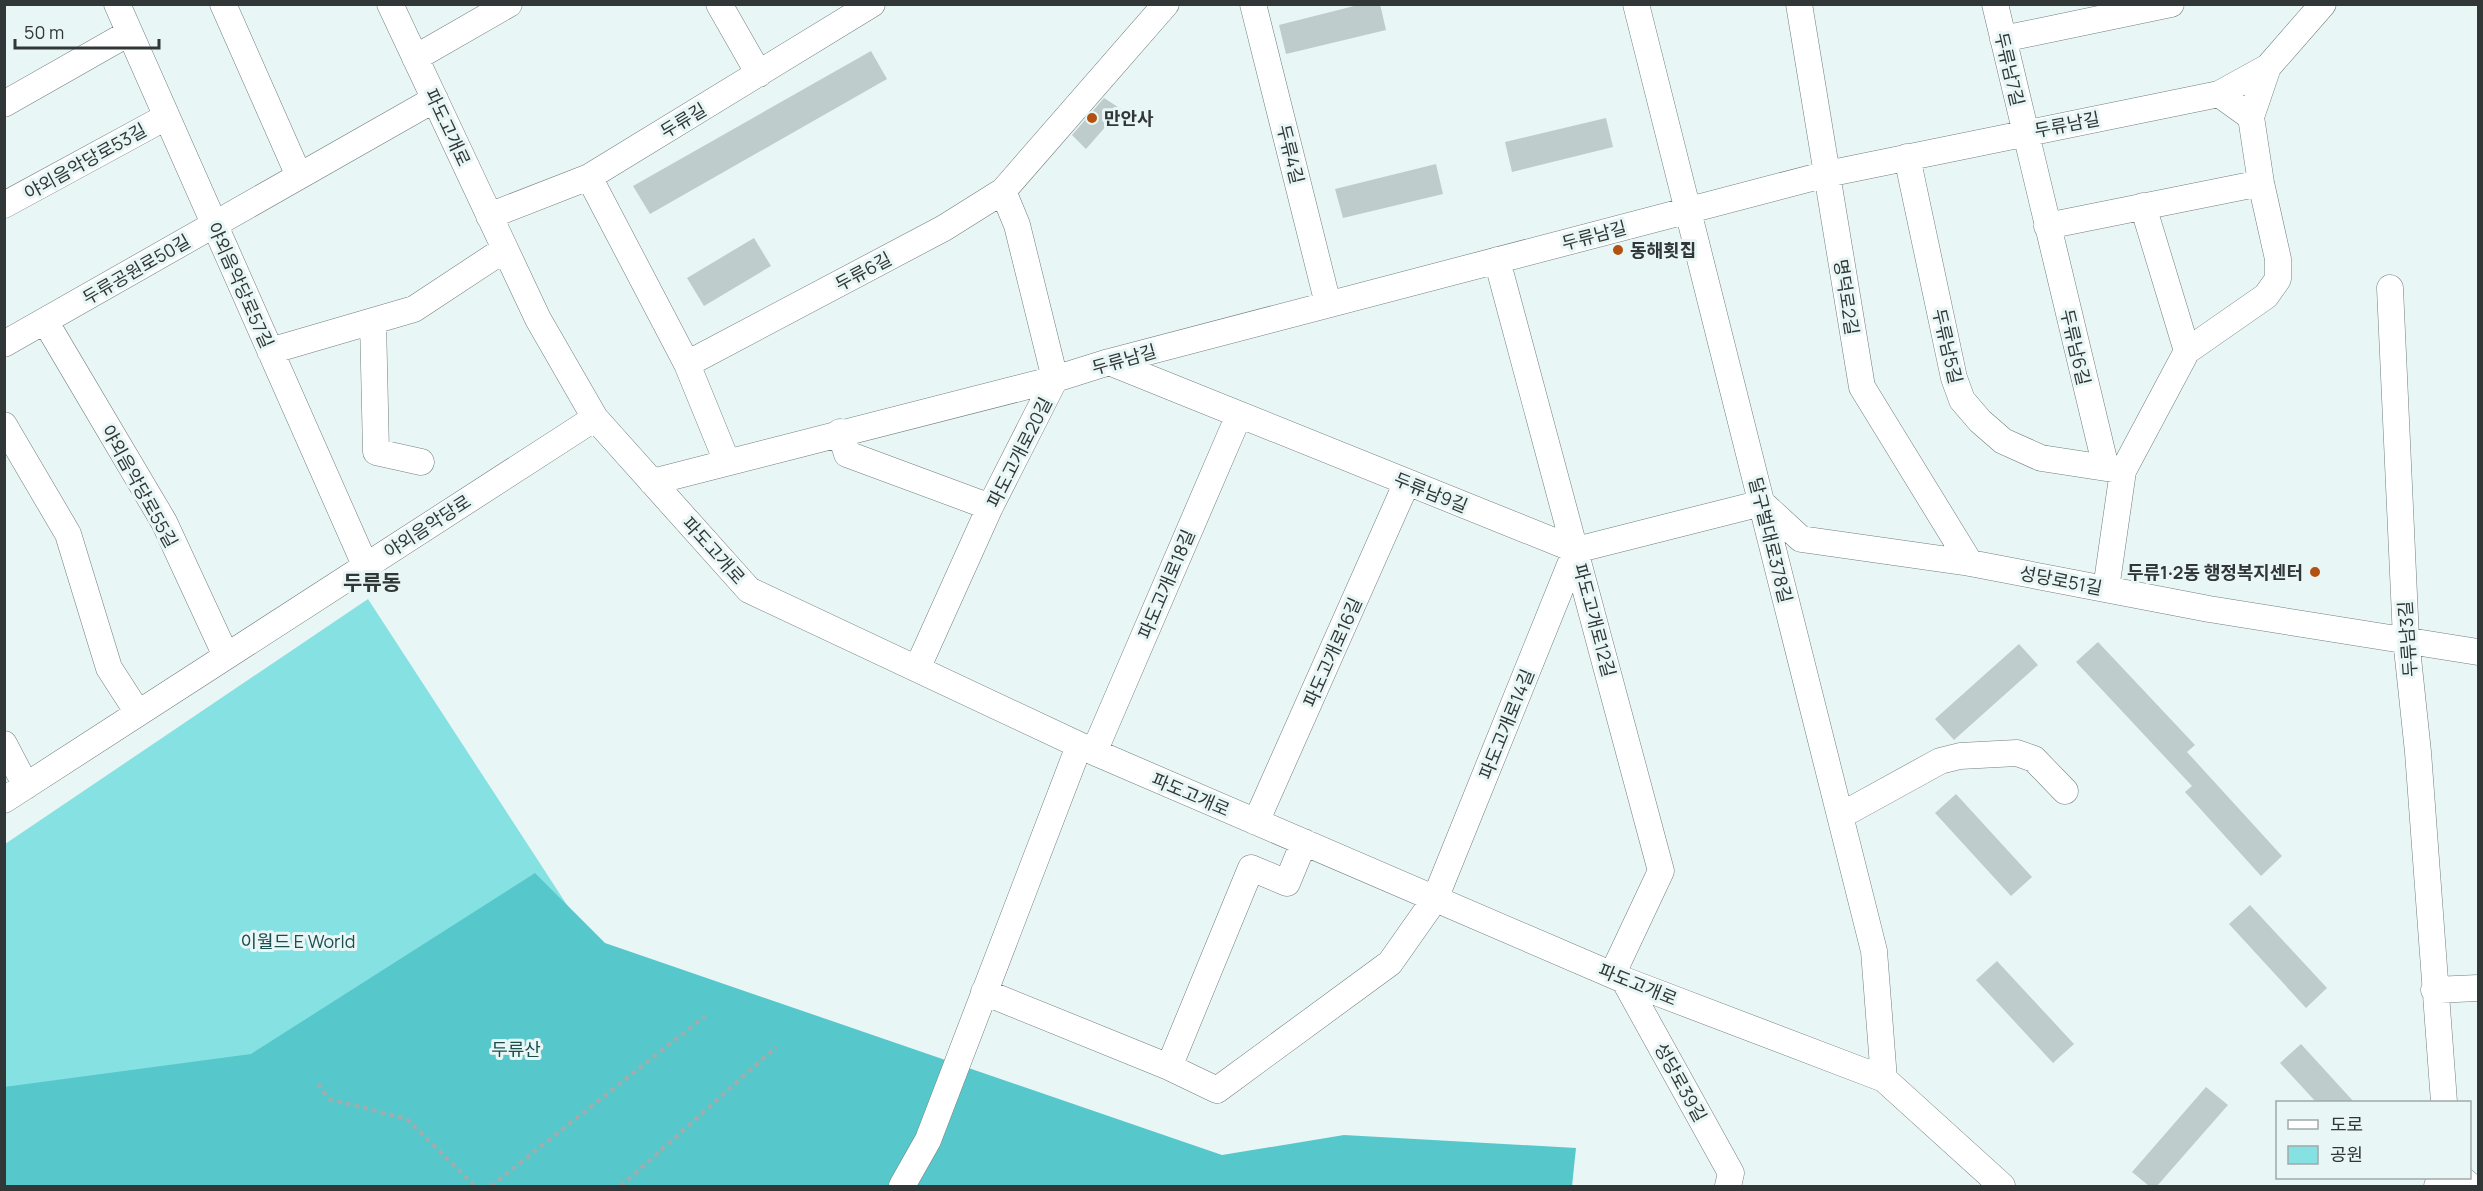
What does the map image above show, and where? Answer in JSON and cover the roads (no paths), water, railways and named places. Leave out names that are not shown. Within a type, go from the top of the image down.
[{"type":"street","name":"야외음악당로57길","points":[[117,4],[365,566]]},
{"type":"street","points":[[223,4],[299,176]]},
{"type":"street","name":"파도고개로","points":[[390,4],[537,319],[595,418],[749,590],[1086,749],[1618,976],[1884,1079],[2002,1186]]},
{"type":"street","points":[[416,58],[509,4]]},
{"type":"street","points":[[719,4],[759,74]]},
{"type":"street","name":"두류6길","points":[[687,364],[944,228],[1003,191],[1166,4]]},
{"type":"street","name":"두류4길","points":[[1253,4],[1328,304]]},
{"type":"street","name":"달구벌대로378길","points":[[1636,4],[1646,53],[1688,210],[1874,951],[1884,1079]]},
{"type":"street","name":"명덕로2길","points":[[1799,4],[1862,387],[1970,563]]},
{"type":"street","name":"두류남7길","points":[[1995,4],[2025,133]]},
{"type":"street","points":[[2003,39],[2095,12],[2171,4]]},
{"type":"street","name":"두류남길","points":[[652,482],[840,432],[1055,379],[1109,362],[1827,174],[2219,94],[2268,67],[2323,4]]},
{"type":"street","name":"두류길","points":[[489,216],[589,177],[870,5]]},
{"type":"street","points":[[4,104],[129,33]]},
{"type":"street","points":[[2114,469],[2187,351],[2266,296],[2278,279],[2278,260],[2261,183],[2251,117],[2268,67]]},
{"type":"street","points":[[2219,94],[2251,117]]},
{"type":"street","name":"두류공원로50길","points":[[4,344],[435,99]]},
{"type":"street","name":"야외음악당로53길","points":[[4,206],[166,117]]},
{"type":"street","name":"두류남6길","points":[[2025,133],[2047,226],[2114,469],[2106,589]]},
{"type":"street","name":"두류남5길","points":[[1907,157],[1954,378],[1962,400],[1980,421],[2003,441],[2041,458],[2114,469]]},
{"type":"street","points":[[589,177],[687,364],[727,462]]},
{"type":"street","points":[[2047,226],[2261,183]]},
{"type":"street","name":"파도고개로20길","points":[[917,669],[990,507],[1055,379],[1017,225],[1003,191]]},
{"type":"street","points":[[2143,206],[2187,351]]},
{"type":"street","points":[[270,351],[414,309],[505,249]]},
{"type":"street","name":"파도고개로12길","points":[[1497,260],[1661,871],[1618,976]]},
{"type":"street","name":"두류남3길","points":[[2390,288],[2406,639],[2418,752],[2444,1101]]},
{"type":"street","name":"야외음악당로55길","points":[[45,321],[164,522],[226,656]]},
{"type":"street","points":[[373,321],[376,452],[421,462]]},
{"type":"street","name":"두류남9길","points":[[1109,362],[1576,550]]},
{"type":"street","name":"파도고개로18길","points":[[902,1186],[928,1140],[984,992],[1086,749],[1239,415]]},
{"type":"street","name":"야외음악당로","points":[[4,800],[595,418]]},
{"type":"street","points":[[4,425],[68,534],[109,668],[138,713]]},
{"type":"street","points":[[840,432],[848,454],[990,507]]},
{"type":"street","name":"파도고개로16길","points":[[1256,822],[1407,482]]},
{"type":"street","points":[[1576,550],[1762,503]]},
{"type":"street","name":"성당로51길","points":[[1762,503],[1801,539],[1970,563],[2209,609],[2478,652]]},
{"type":"street","name":"파도고개로14길","points":[[1169,1067],[1217,1090],[1390,963],[1435,898],[1576,550]]},
{"type":"street","points":[[4,744],[26,786]]},
{"type":"street","points":[[1840,816],[1940,760],[1960,756],[2017,753],[2028,756],[2034,759],[2066,791]]},
{"type":"street","points":[[984,992],[1169,1067],[1251,868],[1287,883],[1304,842]]},
{"type":"street","name":"성당로39길","points":[[1618,976],[1731,1173],[1728,1186]]},
{"type":"street","points":[[2434,990],[2478,988]]},
{"type":"place","name":"만안사","points":[[1092,118]]},
{"type":"place","name":"동해횟집","points":[[1618,250]]},
{"type":"place","name":"두류1·2동 행정복지센터","points":[[2315,572]]},
{"type":"district","name":"두류동","points":[[372,582]]},
{"type":"park label","name":"이월드 E World","points":[[298,941]]},
{"type":"park label","name":"두류산","points":[[516,1049]]}]
